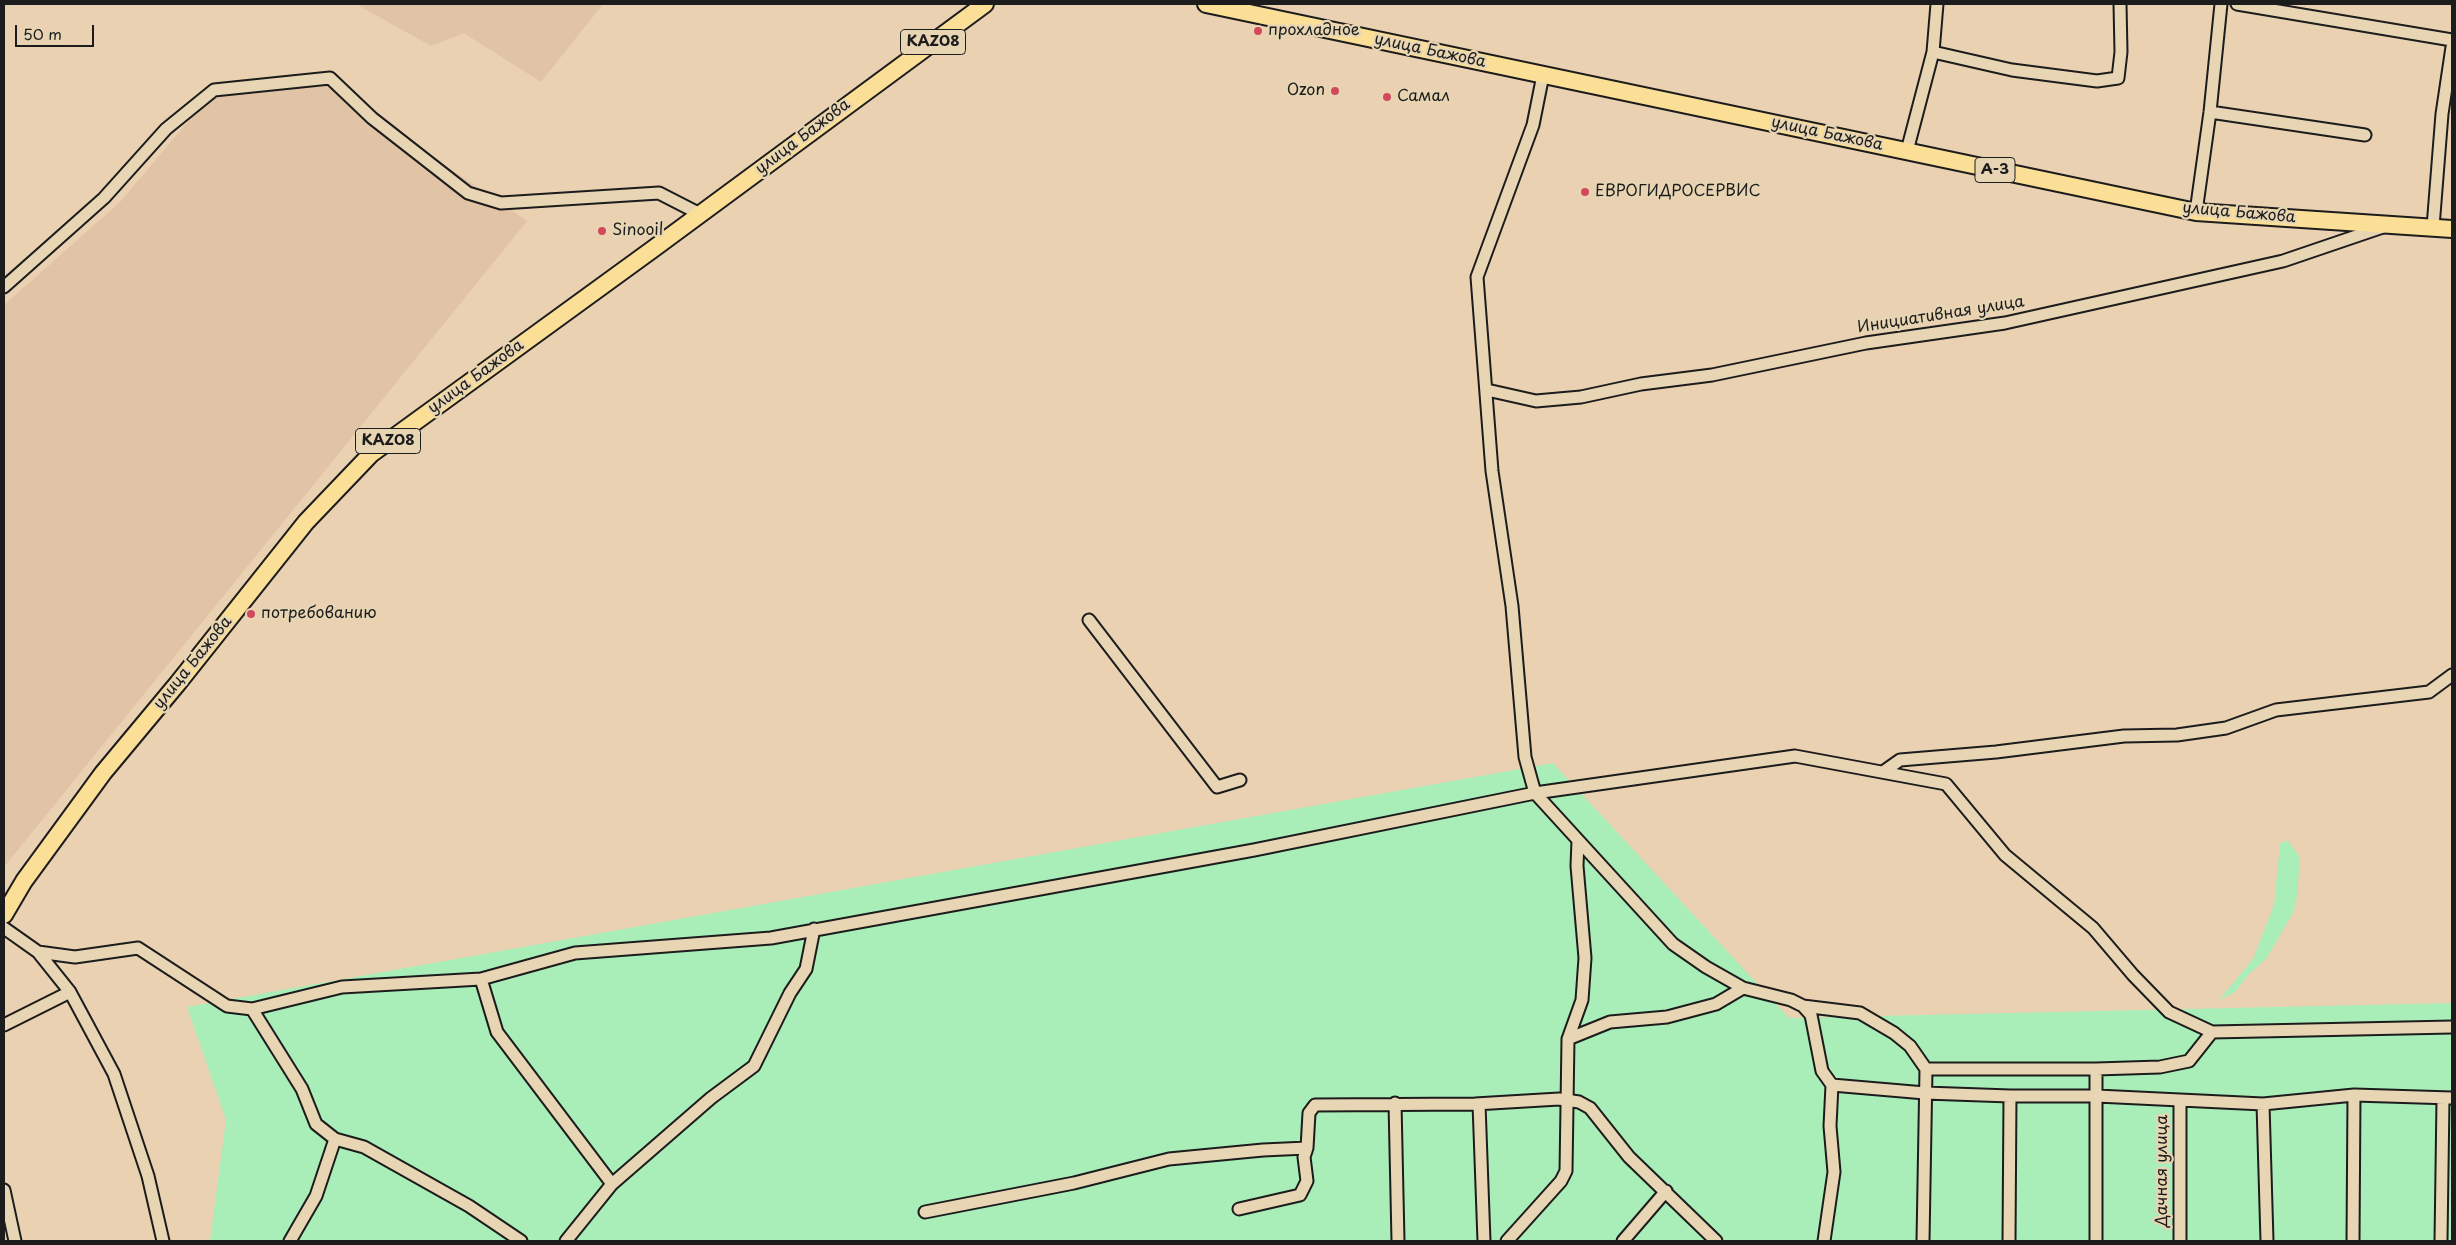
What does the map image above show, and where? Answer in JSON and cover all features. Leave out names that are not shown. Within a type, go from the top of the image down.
[{"type":"highway","name":"улица Бажова","points":[[4,915],[24,881],[103,773],[178,683],[306,522],[342,482],[371,454],[985,4]]},
{"type":"highway","name":"улица Бажова","points":[[1206,4],[2196,212],[2452,229]]},
{"type":"street","points":[[1907,151],[1933,52],[1937,4]]},
{"type":"street","points":[[1933,52],[2012,70],[2097,81],[2118,78],[2121,52],[2120,4]]},
{"type":"street","points":[[2196,212],[2210,112],[2220,4]]},
{"type":"street","points":[[2237,4],[2452,40]]},
{"type":"street","points":[[2433,227],[2447,114],[2452,47]]},
{"type":"street","points":[[1543,75],[1533,125],[1477,277],[1492,470],[1512,606],[1525,757],[1535,793],[1673,944],[1706,967],[1743,988],[1791,1000],[1803,1006],[1860,1014],[1894,1033],[1910,1046],[1926,1069],[1923,1241]]},
{"type":"street","points":[[4,287],[104,198],[166,129],[214,90],[330,78],[372,118],[468,193],[501,203],[660,193],[700,214]]},
{"type":"street","points":[[2210,112],[2365,134]]},
{"type":"street","name":"Инициативная улица","points":[[1486,390],[1536,401],[1581,396],[1642,384],[1712,375],[1866,343],[2005,323],[2283,260],[2394,224]]},
{"type":"street","points":[[1089,620],[1217,787],[1240,780]]},
{"type":"street","points":[[1883,772],[1900,760],[1996,752],[2124,736],[2176,735],[2226,728],[2276,710],[2429,692],[2452,675]]},
{"type":"street","points":[[38,952],[75,958],[138,948],[184,976],[227,1006],[252,1009],[342,987],[481,979],[575,953],[771,938],[1244,851],[1535,793],[1795,756],[1946,784],[2005,855],[2093,928],[2133,975],[2169,1012],[2212,1032],[2452,1027]]},
{"type":"street","points":[[1508,1241],[1562,1180],[1566,1171],[1568,1039],[1582,1000],[1585,958],[1576,866],[1578,840]]},
{"type":"street","points":[[4,928],[38,952],[70,992],[114,1074],[148,1176],[163,1241]]},
{"type":"street","points":[[566,1241],[612,1184],[711,1098],[754,1066],[790,993],[806,969],[814,929]]},
{"type":"street","points":[[481,979],[497,1032],[612,1184]]},
{"type":"street","points":[[1568,1039],[1610,1022],[1666,1017],[1716,1004],[1743,988]]},
{"type":"street","points":[[4,1025],[70,992]]},
{"type":"street","points":[[1803,1006],[1811,1016],[1822,1071],[1832,1085],[1830,1126],[1834,1172],[1824,1241]]},
{"type":"street","points":[[252,1009],[302,1088],[316,1124],[335,1139],[364,1147],[469,1206],[521,1241]]},
{"type":"street","points":[[1926,1069],[2096,1069],[2160,1066],[2189,1061],[2212,1032]]},
{"type":"street","points":[[2096,1069],[2096,1241]]},
{"type":"street","points":[[1832,1085],[2010,1096],[2097,1096],[2263,1104],[2354,1096],[2448,1099],[2441,1241]]},
{"type":"street","points":[[2010,1096],[2010,1241]]},
{"type":"street","points":[[2353,1241],[2354,1096]]},
{"type":"street","points":[[1239,1209],[1300,1195],[1306,1181],[1304,1158],[1307,1148],[1310,1113],[1315,1105],[1395,1103],[1480,1104],[1568,1100],[1579,1102],[1590,1108],[1629,1157],[1716,1241]]},
{"type":"street","name":"Дачная улица","points":[[2180,1100],[2180,1241]]},
{"type":"street","points":[[1395,1103],[1398,1241]]},
{"type":"street","points":[[1480,1104],[1484,1241]]},
{"type":"street","points":[[2263,1104],[2267,1241]]},
{"type":"street","points":[[290,1241],[316,1196],[335,1139]]},
{"type":"street","points":[[925,1212],[1074,1183],[1169,1159],[1263,1150],[1307,1148]]},
{"type":"street","points":[[4,1190],[15,1241]]},
{"type":"street","points":[[1623,1241],[1666,1191]]},
{"type":"shaded area","points":[[356,4],[603,4],[541,82],[464,33],[431,46]]},
{"type":"shaded area","points":[[327,85],[527,221],[4,867],[4,305],[120,202],[213,92]]},
{"type":"green space","points":[[1553,763],[1789,1018],[2452,1003],[2452,1241],[210,1241],[226,1120],[187,1007]]},
{"type":"green space","points":[[2288,841],[2300,857],[2297,897],[2293,913],[2266,959],[2248,975],[2235,992],[2219,1000],[2253,959],[2274,905],[2280,843]]},
{"type":"place","name":"прохладное","points":[[1258,31]]},
{"type":"place","name":"Ozon","points":[[1335,91]]},
{"type":"place","name":"Самал","points":[[1387,97]]},
{"type":"place","name":"ЕВРОГИДРОСЕРВИС","points":[[1585,192]]},
{"type":"place","name":"Sinooil","points":[[602,231]]},
{"type":"place","name":"потребованию","points":[[251,614]]}]
